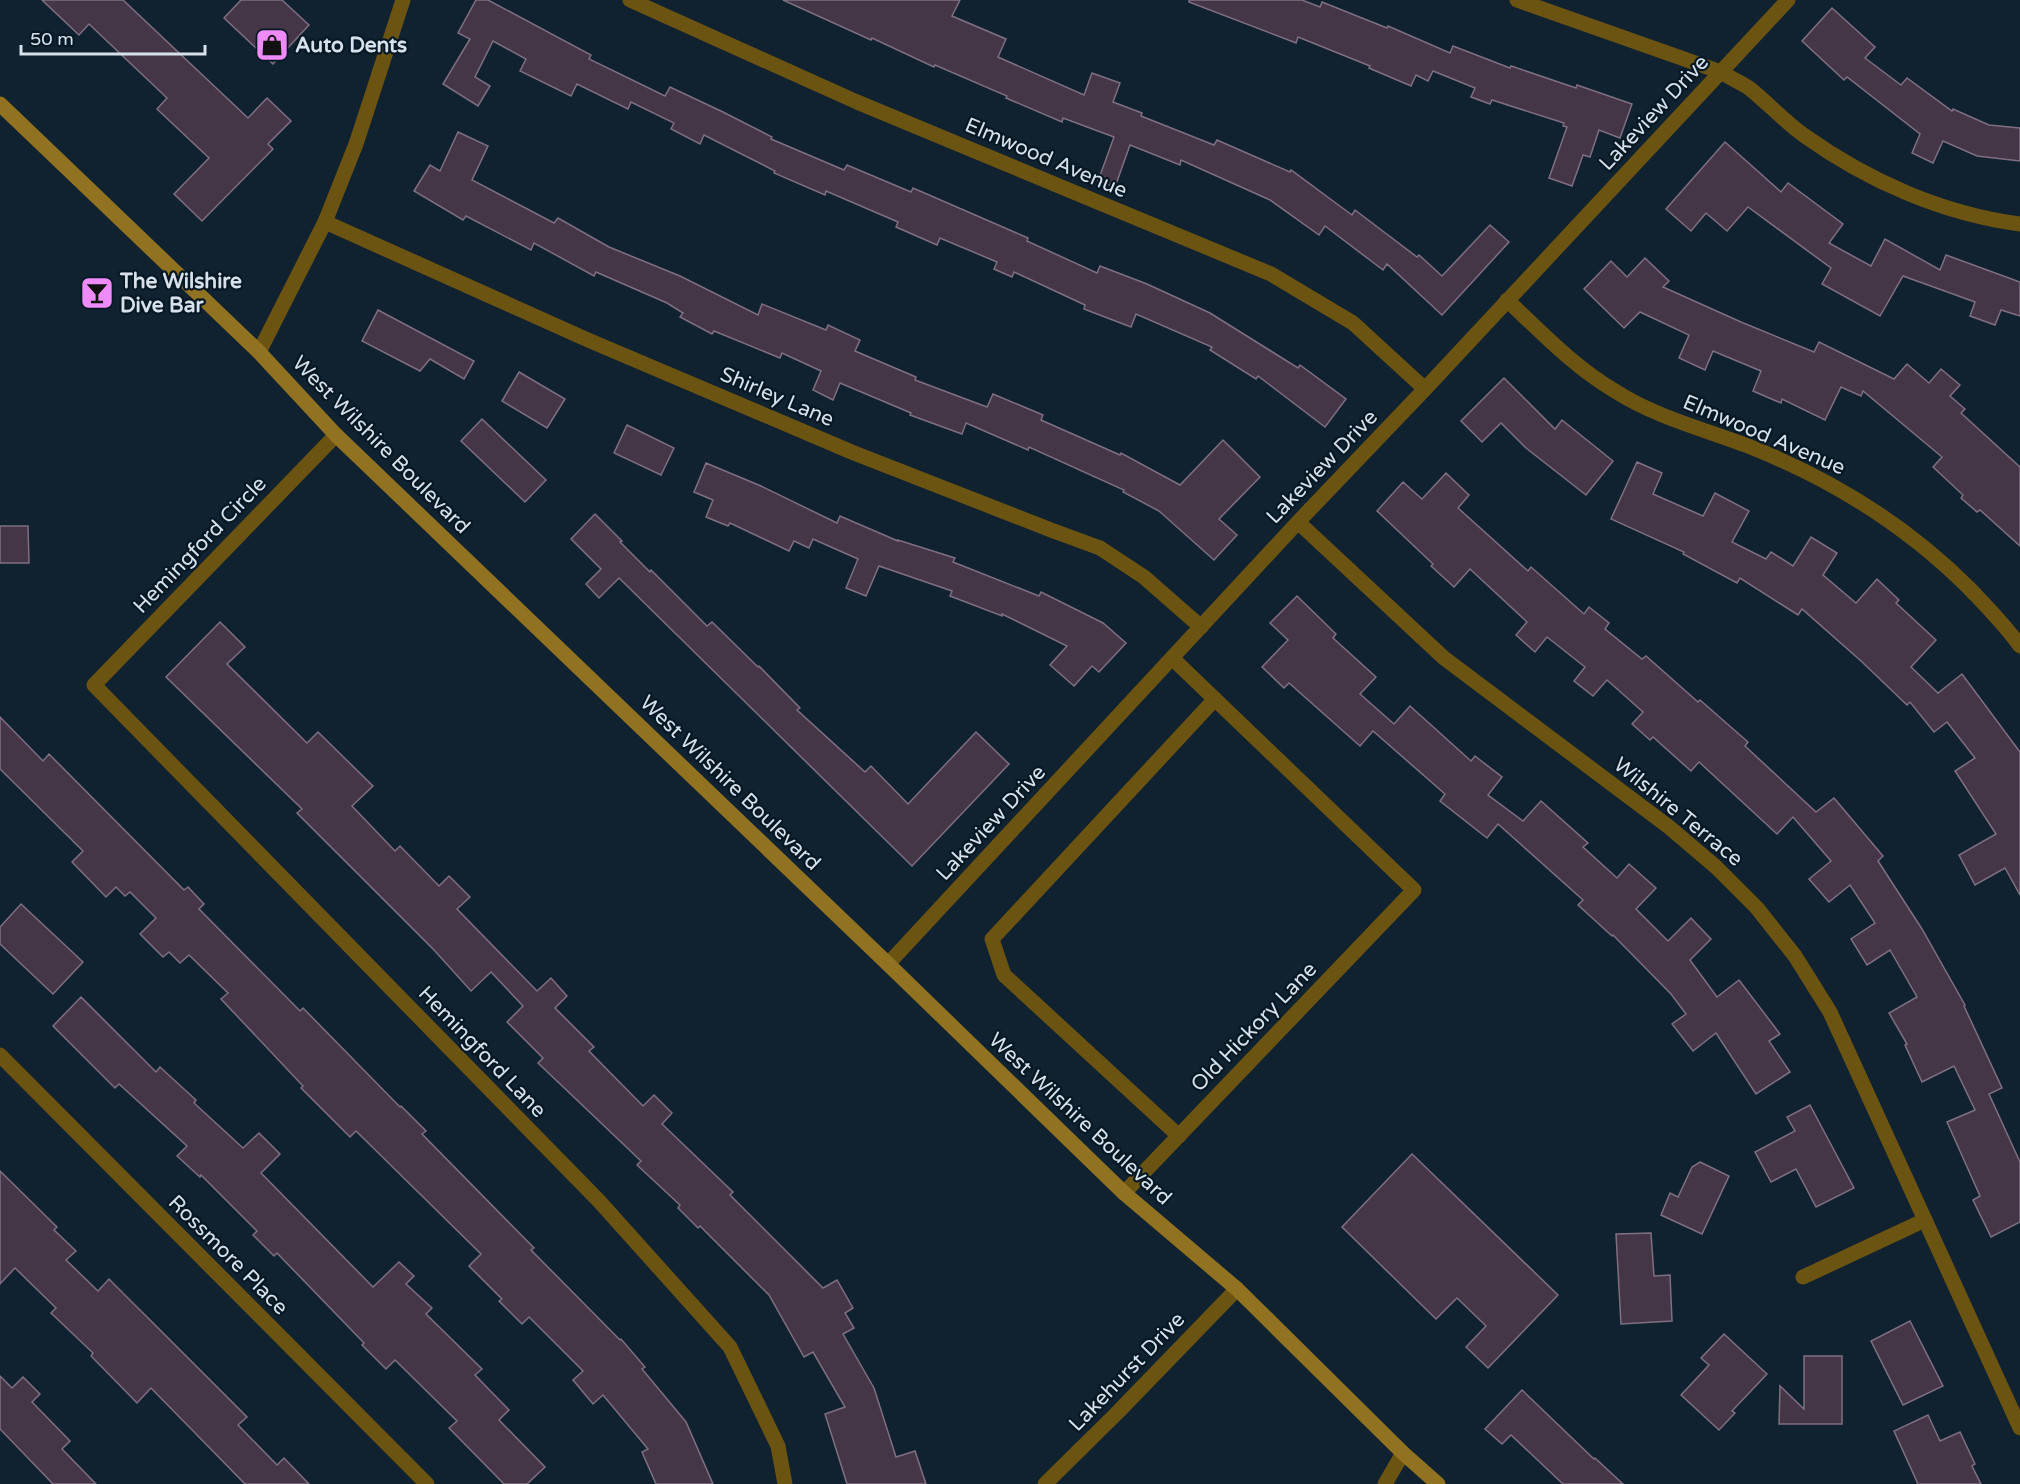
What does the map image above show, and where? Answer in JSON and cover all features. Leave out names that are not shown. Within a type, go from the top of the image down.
[{"type":"street","points":[[259,352],[325,222],[356,144],[403,0]]},
{"type":"street","name":"Elmwood Avenue","points":[[630,0],[857,102],[1271,274],[1353,324],[1425,389]]},
{"type":"street","points":[[1517,0],[1721,72],[1748,87],[1804,136],[1895,189],[1954,209],[2020,224]]},
{"type":"street","name":"Lakeview Drive","points":[[888,964],[1298,522],[1788,0]]},
{"type":"street","name":"West Wilshire Boulevard","points":[[0,104],[259,352],[336,435],[1124,1193],[1237,1289],[1438,1484]]},
{"type":"street","name":"Shirley Lane","points":[[325,222],[588,340],[854,453],[1100,548],[1143,577],[1201,627]]},
{"type":"street","name":"Elmwood Avenue","points":[[1507,300],[1574,362],[1615,392],[1667,417],[1796,467],[1835,486],[1877,511],[1950,569],[1987,607],[2020,646]]},
{"type":"street","name":"Hemingford Circle","points":[[94,685],[336,435]]},
{"type":"street","name":"Wilshire Terrace","points":[[1298,522],[1444,657],[1669,827],[1716,867],[1757,908],[1795,956],[1830,1012],[2020,1428]]},
{"type":"street","points":[[1172,658],[1215,699],[992,939],[1004,975],[1179,1136]]},
{"type":"street","name":"Hemingford Lane","points":[[94,685],[599,1201],[730,1347],[778,1446],[785,1484]]},
{"type":"street","name":"Old Hickory Lane","points":[[1124,1193],[1414,890],[1215,699]]},
{"type":"street","name":"Rossmore Place","points":[[0,1055],[427,1484]]},
{"type":"street","points":[[1803,1277],[1925,1220]]},
{"type":"street","name":"Lakehurst Drive","points":[[1046,1484],[1237,1289]]},
{"type":"street","points":[[1385,1484],[1403,1452]]},
{"type":"building","points":[[42,0],[123,0],[248,118],[267,98],[291,121],[268,144],[273,149],[202,221],[174,194],[209,158],[157,109],[167,98],[89,24],[79,35]]},
{"type":"building","name":"Auto Dents","points":[[241,0],[282,0],[309,25],[273,64],[224,18]]},
{"type":"building","points":[[476,0],[488,0],[591,55],[589,59],[665,96],[670,87],[772,137],[771,139],[844,170],[847,165],[911,192],[913,188],[1028,238],[1027,241],[1097,273],[1100,266],[1147,284],[1210,313],[1298,368],[1300,365],[1346,399],[1325,427],[1258,376],[1256,379],[1210,350],[1212,347],[1136,314],[1131,327],[1084,309],[1085,305],[1014,272],[1012,277],[994,269],[997,262],[940,238],[937,245],[896,227],[898,222],[826,191],[825,195],[774,173],[775,171],[704,135],[700,144],[671,129],[674,123],[631,102],[628,109],[577,84],[571,96],[520,71],[526,59],[493,41],[475,77],[490,86],[478,106],[443,84],[470,39],[458,33]]},
{"type":"building","points":[[783,0],[960,0],[952,16],[1006,39],[998,57],[1084,95],[1092,73],[1120,83],[1113,102],[1142,113],[1141,116],[1214,145],[1217,140],[1290,172],[1291,170],[1352,215],[1355,210],[1417,257],[1419,255],[1442,276],[1490,225],[1509,242],[1442,315],[1387,264],[1383,270],[1325,226],[1319,235],[1270,200],[1181,160],[1180,165],[1130,145],[1115,187],[1098,181],[1114,137],[1063,118],[1062,122]]},
{"type":"building","points":[[1189,0],[1302,0],[1320,7],[1322,2],[1387,28],[1388,26],[1450,53],[1453,46],[1510,68],[1511,66],[1576,88],[1577,85],[1632,104],[1620,138],[1599,130],[1590,157],[1583,155],[1572,186],[1549,178],[1567,127],[1563,126],[1564,123],[1492,100],[1490,104],[1471,97],[1475,88],[1433,71],[1428,81],[1416,75],[1411,86],[1369,68],[1370,66],[1298,37],[1296,43],[1189,2]]},
{"type":"building","points":[[1832,8],[1875,47],[1865,58],[1901,85],[1907,78],[1952,111],[1953,109],[1989,125],[2020,128],[2020,161],[1977,156],[1943,141],[1933,163],[1912,153],[1920,134],[1847,77],[1844,80],[1802,41]]},
{"type":"building","points":[[458,132],[488,146],[472,180],[554,223],[558,218],[609,247],[680,276],[758,315],[762,304],[826,330],[828,325],[860,340],[855,351],[916,377],[915,380],[987,407],[993,394],[1043,415],[1041,420],[1120,455],[1121,453],[1180,485],[1223,440],[1260,477],[1219,519],[1237,535],[1214,560],[1159,511],[1123,492],[1124,490],[1029,447],[1028,450],[966,423],[962,434],[910,415],[911,413],[840,383],[833,400],[813,390],[821,371],[782,353],[780,358],[714,331],[712,334],[680,317],[683,313],[667,303],[596,272],[594,276],[534,243],[531,250],[466,216],[463,220],[414,191],[430,165],[440,171]]},
{"type":"building","points":[[1725,142],[1781,192],[1788,183],[1843,224],[1829,243],[1871,266],[1885,239],[1940,270],[1946,255],[2020,282],[2020,316],[2001,310],[1995,325],[1970,316],[1975,302],[1903,276],[1880,316],[1822,284],[1831,268],[1748,207],[1727,231],[1706,213],[1691,231],[1666,209]]},
{"type":"building","points":[[1645,258],[1669,281],[1663,287],[1814,352],[1819,342],[1894,379],[1907,364],[1929,383],[1941,369],[1960,385],[1950,396],[1965,409],[1961,413],[2020,467],[2020,546],[1980,510],[1977,512],[1961,498],[1963,495],[1933,467],[1942,457],[1863,391],[1861,396],[1841,387],[1825,420],[1782,399],[1781,403],[1753,391],[1761,371],[1713,351],[1705,370],[1679,358],[1689,335],[1640,312],[1624,328],[1584,289],[1611,261],[1627,277]]},
{"type":"building","points":[[378,310],[474,361],[464,379],[430,359],[420,371],[362,341]]},
{"type":"building","points":[[519,372],[565,399],[547,428],[502,401]]},
{"type":"building","points":[[1504,378],[1555,429],[1562,420],[1613,461],[1586,495],[1526,448],[1501,423],[1482,442],[1461,421]]},
{"type":"building","points":[[482,419],[546,480],[525,502],[461,441]]},
{"type":"building","points":[[627,425],[674,448],[661,475],[614,453]]},
{"type":"building","points":[[1637,462],[1662,473],[1653,494],[1703,516],[1715,493],[1749,511],[1732,542],[1766,559],[1771,552],[1793,566],[1811,537],[1837,553],[1823,575],[1856,603],[1877,579],[1899,600],[1896,603],[1936,640],[1911,667],[1938,693],[1962,674],[2020,752],[2020,895],[2005,868],[1975,885],[1959,855],[1996,834],[1955,771],[1975,758],[1947,722],[1934,732],[1910,702],[1907,705],[1802,609],[1798,615],[1740,578],[1737,583],[1683,554],[1684,552],[1611,519]]},
{"type":"building","points":[[706,463],[761,486],[837,523],[840,516],[898,541],[955,558],[953,562],[1039,596],[1041,592],[1103,623],[1126,643],[1099,672],[1092,666],[1074,686],[1050,665],[1067,646],[1002,614],[1002,616],[950,596],[952,591],[879,566],[866,596],[846,588],[858,559],[813,539],[809,548],[794,541],[789,551],[730,523],[728,526],[706,517],[713,500],[694,492]]},
{"type":"building","points":[[1446,473],[1469,495],[1458,508],[1528,571],[1531,567],[1584,614],[1589,607],[1609,623],[1605,629],[1642,659],[1646,656],[1698,702],[1700,700],[1748,742],[1745,746],[1816,812],[1834,798],[1883,856],[1878,861],[1922,929],[1965,1005],[2002,1088],[1989,1094],[2020,1162],[2020,1222],[1991,1237],[1973,1200],[1980,1196],[1947,1122],[1975,1110],[1954,1066],[1922,1082],[1905,1045],[1907,1044],[1889,1013],[1917,997],[1890,950],[1867,965],[1851,939],[1875,923],[1850,885],[1829,902],[1809,879],[1831,861],[1793,817],[1777,834],[1699,762],[1691,771],[1653,737],[1650,740],[1632,724],[1643,712],[1607,680],[1593,696],[1574,681],[1585,667],[1547,637],[1535,652],[1516,635],[1527,622],[1470,569],[1454,587],[1377,511],[1403,482],[1422,499]]},
{"type":"building","points":[[595,514],[650,572],[651,570],[707,626],[712,622],[759,666],[800,708],[797,710],[865,772],[871,766],[908,804],[976,732],[1009,764],[912,866],[619,578],[599,598],[586,584],[601,569],[571,539]]},
{"type":"building","points":[[0,526],[28,526],[29,563],[0,563]]},
{"type":"building","points":[[1297,596],[1336,634],[1333,638],[1376,677],[1360,694],[1394,724],[1410,706],[1471,761],[1475,756],[1502,777],[1488,795],[1523,821],[1541,801],[1588,843],[1583,847],[1617,878],[1629,864],[1656,888],[1636,909],[1668,941],[1691,918],[1711,939],[1690,960],[1717,997],[1739,980],[1780,1034],[1769,1041],[1790,1072],[1756,1094],[1716,1033],[1693,1051],[1672,1024],[1686,1014],[1671,994],[1613,935],[1578,905],[1583,900],[1498,824],[1487,838],[1440,801],[1445,794],[1373,731],[1360,746],[1289,683],[1284,688],[1262,667],[1288,640],[1270,623]]},
{"type":"building","points":[[220,622],[245,647],[227,664],[307,743],[318,732],[373,786],[352,806],[395,851],[400,846],[439,886],[449,876],[470,897],[457,909],[537,991],[551,978],[567,996],[555,1008],[594,1047],[589,1051],[643,1106],[654,1095],[672,1113],[662,1124],[733,1192],[730,1195],[823,1288],[837,1280],[853,1308],[845,1313],[854,1328],[843,1334],[874,1388],[896,1457],[915,1451],[926,1484],[847,1484],[825,1414],[845,1407],[813,1352],[804,1357],[769,1295],[700,1226],[698,1228],[678,1208],[680,1205],[637,1165],[641,1161],[538,1063],[543,1058],[507,1022],[523,1006],[491,972],[471,991],[434,950],[297,813],[302,809],[166,677]]},
{"type":"building","points":[[0,717],[43,761],[49,754],[184,890],[188,887],[204,904],[199,909],[300,1011],[303,1008],[426,1131],[422,1134],[534,1248],[531,1250],[621,1339],[645,1367],[642,1369],[686,1422],[713,1484],[656,1484],[642,1452],[648,1449],[603,1395],[593,1404],[573,1380],[583,1371],[529,1317],[522,1324],[499,1301],[502,1299],[469,1266],[481,1254],[356,1131],[350,1137],[301,1088],[303,1086],[221,999],[228,993],[189,955],[180,963],[169,952],[163,957],[140,934],[156,918],[130,892],[125,896],[116,887],[106,897],[72,862],[83,851],[0,769]]},
{"type":"building","points":[[21,904],[83,962],[53,994],[0,944],[0,927]]},
{"type":"building","points":[[81,997],[156,1072],[160,1067],[196,1100],[194,1103],[243,1148],[259,1133],[280,1154],[261,1173],[373,1287],[399,1262],[414,1276],[406,1284],[432,1308],[426,1314],[482,1369],[475,1375],[509,1410],[499,1420],[545,1467],[527,1484],[504,1484],[449,1428],[457,1421],[395,1360],[386,1369],[277,1253],[274,1256],[253,1235],[257,1231],[201,1175],[200,1177],[177,1156],[187,1146],[119,1084],[115,1088],[53,1026]]},
{"type":"building","points":[[1810,1105],[1854,1188],[1816,1207],[1796,1169],[1771,1182],[1755,1152],[1795,1131],[1787,1117]]},
{"type":"building","points":[[1412,1154],[1558,1295],[1488,1368],[1466,1347],[1486,1326],[1457,1298],[1436,1319],[1342,1227]]},
{"type":"building","points":[[1700,1162],[1729,1176],[1702,1234],[1661,1215],[1670,1193],[1678,1197],[1692,1167]]},
{"type":"building","points":[[0,1171],[57,1227],[54,1230],[76,1251],[66,1260],[98,1291],[109,1279],[247,1417],[238,1425],[277,1465],[284,1458],[309,1484],[245,1484],[151,1388],[137,1403],[91,1356],[93,1353],[51,1313],[56,1308],[15,1268],[0,1284]]},
{"type":"building","points":[[1651,1233],[1654,1276],[1670,1275],[1672,1321],[1621,1324],[1616,1234]]},
{"type":"building","points":[[1910,1321],[1943,1386],[1903,1405],[1871,1341]]},
{"type":"building","points":[[1724,1334],[1767,1374],[1732,1411],[1735,1413],[1719,1430],[1681,1395],[1709,1365],[1701,1358]]},
{"type":"building","points":[[1804,1356],[1842,1356],[1842,1424],[1779,1424],[1780,1386],[1804,1409]]},
{"type":"building","points":[[0,1376],[12,1388],[23,1377],[40,1394],[32,1402],[70,1441],[62,1449],[96,1484],[53,1484],[0,1429]]},
{"type":"building","points":[[1522,1390],[1623,1484],[1563,1484],[1511,1435],[1502,1444],[1485,1429]]},
{"type":"building","points":[[1928,1415],[1940,1441],[1960,1432],[1975,1464],[1972,1466],[1981,1484],[1918,1484],[1894,1431]]},
{"type":"place","name":"Auto Dents","points":[[272,45]]},
{"type":"place","name":"The Wilshire Dive Bar","points":[[97,293]]}]
